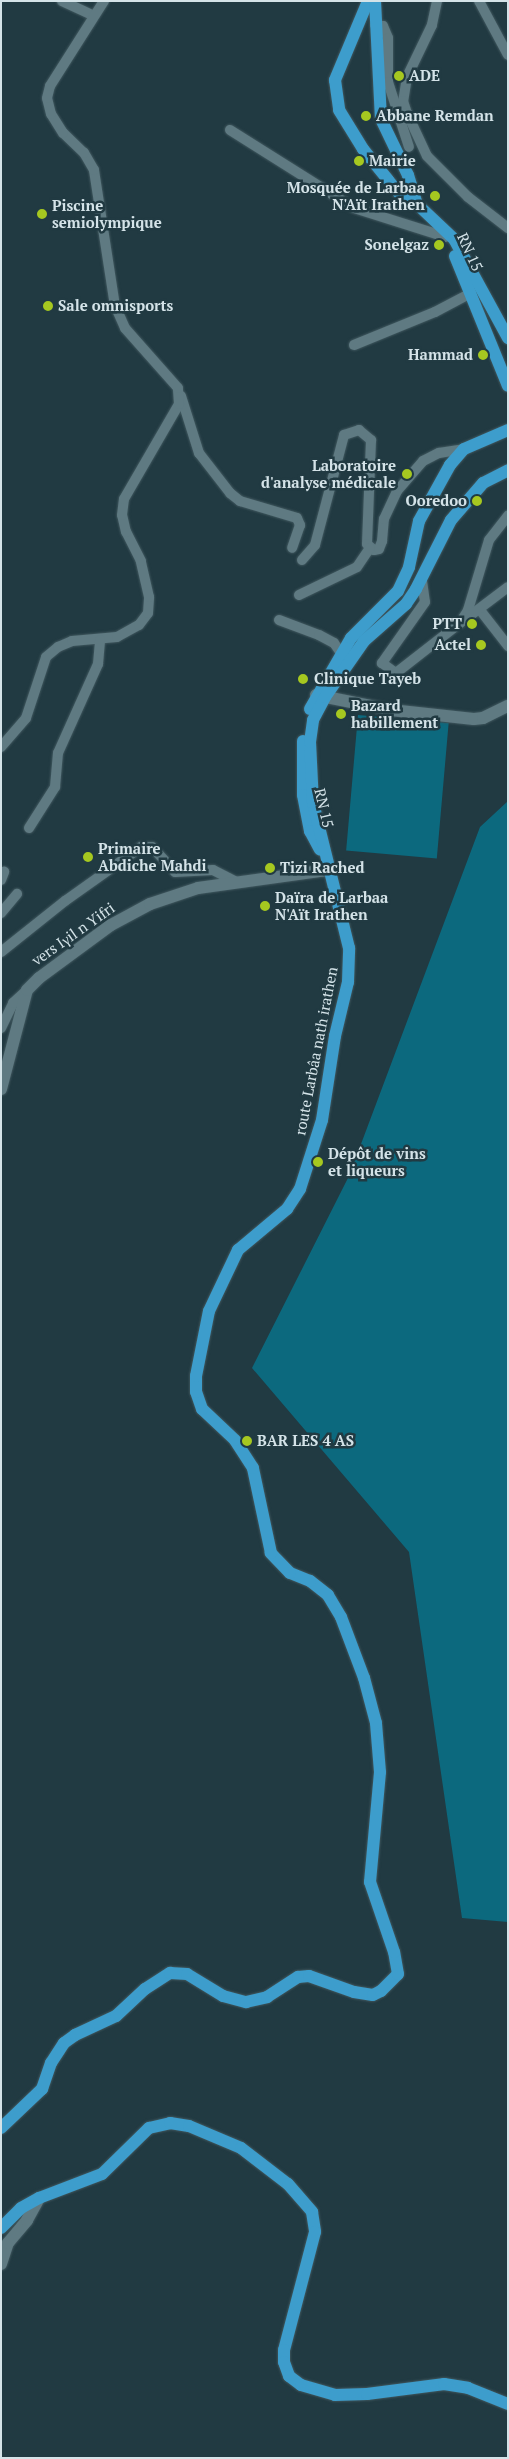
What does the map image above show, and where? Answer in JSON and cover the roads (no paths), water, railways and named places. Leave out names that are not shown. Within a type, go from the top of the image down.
[{"type":"main road","name":"RN 15","points":[[368,1],[354,41],[336,80],[340,110],[363,149],[403,198],[417,204],[443,232],[454,239],[508,338]]},
{"type":"main road","name":"RN 15","points":[[375,1],[381,119],[408,175],[417,204]]},
{"type":"main road","points":[[354,41],[363,37],[376,44]]},
{"type":"main road","name":"RN 15","points":[[443,232],[471,293],[508,386]]},
{"type":"main road","name":"RN 15","points":[[327,865],[325,843],[313,803],[310,742],[321,696],[340,653],[360,629],[398,591],[409,567],[420,521],[450,465],[464,449],[508,430]]},
{"type":"main road","name":"RN 15","points":[[321,696],[364,641],[406,604],[422,581],[451,520],[483,483],[508,470]]},
{"type":"main road","points":[[321,696],[391,710],[474,719],[494,714],[508,706]]},
{"type":"main road","name":"vers Iγil n Yifri","points":[[27,990],[39,978],[111,925],[150,904],[198,888],[327,865]]},
{"type":"main road","name":"route Larbâa nath irathen","points":[[1,2128],[42,2089],[51,2063],[64,2043],[75,2035],[116,2016],[145,1988],[170,1973],[187,1974],[223,1996],[246,2002],[267,1997],[298,1977],[309,1976],[354,1992],[373,1995],[392,1982],[398,1974],[394,1952],[370,1882],[379,1808],[380,1757],[376,1723],[364,1678],[341,1617],[328,1595],[310,1581],[290,1573],[271,1553],[253,1468],[235,1440],[202,1409],[196,1392],[209,1312],[238,1250],[287,1209],[294,1199],[322,1120],[349,966],[341,914],[327,865]]},
{"type":"main road","points":[[1,1089],[27,990]]},
{"type":"main road","points":[[1,2228],[21,2208],[39,2198],[102,2174],[143,2132],[158,2124],[189,2126],[242,2148],[288,2184],[312,2212],[316,2223],[284,2350],[284,2362],[289,2376],[301,2385],[336,2395],[368,2394],[444,2384],[468,2388],[508,2404]]},
{"type":"main road","points":[[1,2264],[8,2242],[27,2220],[39,2198]]},
{"type":"street","points":[[62,1],[92,16]]},
{"type":"street","points":[[104,1],[92,16],[50,86],[47,98],[51,114],[63,133],[84,153],[94,170],[111,287],[125,328],[178,388],[199,453],[230,493],[240,501],[297,518],[300,525],[292,548]]},
{"type":"street","points":[[436,1],[432,25],[407,77],[403,101],[427,156],[468,197],[508,228]]},
{"type":"street","points":[[479,1],[508,54]]},
{"type":"street","points":[[375,25],[383,26],[388,38],[388,82],[392,104],[408,147]]},
{"type":"street","points":[[392,104],[403,101]]},
{"type":"street","points":[[230,130],[354,208],[443,232]]},
{"type":"street","points":[[354,345],[435,312],[471,293]]},
{"type":"street","points":[[1,748],[26,718],[46,657],[58,647],[72,641],[117,637],[131,629],[148,613],[149,597],[141,562],[126,532],[122,515],[124,500],[176,414],[179,404],[178,388]]},
{"type":"street","points":[[302,560],[315,545],[344,435],[359,430],[367,434],[372,445],[367,526],[367,544],[370,548]]},
{"type":"street","points":[[370,548],[379,549],[384,519],[396,491],[423,461],[439,453],[464,449]]},
{"type":"street","points":[[460,623],[468,610],[489,540],[508,516]]},
{"type":"street","points":[[299,595],[356,567],[370,548]]},
{"type":"street","points":[[422,581],[425,602],[382,663],[396,673],[460,623],[480,610],[508,586]]},
{"type":"street","points":[[480,610],[508,646]]},
{"type":"street","points":[[278,620],[327,639],[334,643],[340,653]]},
{"type":"street","points":[[29,828],[56,787],[58,753],[98,664],[100,640]]},
{"type":"street","points":[[1,952],[142,847],[152,846],[175,872],[212,870],[237,882]]},
{"type":"street","points":[[1,913],[17,894]]},
{"type":"street","points":[[1,1028],[12,1003],[27,990]]},
{"type":"place","name":"ADE","points":[[399,76]]},
{"type":"place","name":"Abbane Remdan","points":[[366,116]]},
{"type":"place","name":"Mairie","points":[[359,161]]},
{"type":"place","name":"Mosquée de Larbaa N'Aït Irathen","points":[[435,196]]},
{"type":"place","name":"Piscine semiolympique","points":[[42,214]]},
{"type":"place","name":"Sonelgaz","points":[[439,245]]},
{"type":"place","name":"Sale omnisports","points":[[48,306]]},
{"type":"place","name":"Hammad","points":[[483,355]]},
{"type":"place","name":"Laboratoire d'analyse médicale","points":[[407,474]]},
{"type":"place","name":"Ooredoo","points":[[477,501]]},
{"type":"place","name":"PTT","points":[[472,624]]},
{"type":"place","name":"Actel","points":[[481,645]]},
{"type":"place","name":"Clinique Tayeb","points":[[303,679]]},
{"type":"place","name":"Bazard habillement","points":[[341,714]]},
{"type":"place","name":"Primaire Abdiche Mahdi","points":[[88,857]]},
{"type":"place","name":"Tizi Rached","points":[[270,868]]},
{"type":"place","name":"Daïra de Larbaa N'Aït Irathen","points":[[265,906]]},
{"type":"place","name":"Dépôt de vins et liqueurs","points":[[318,1162]]},
{"type":"place","name":"BAR LES 4 AS","points":[[247,1441]]}]
